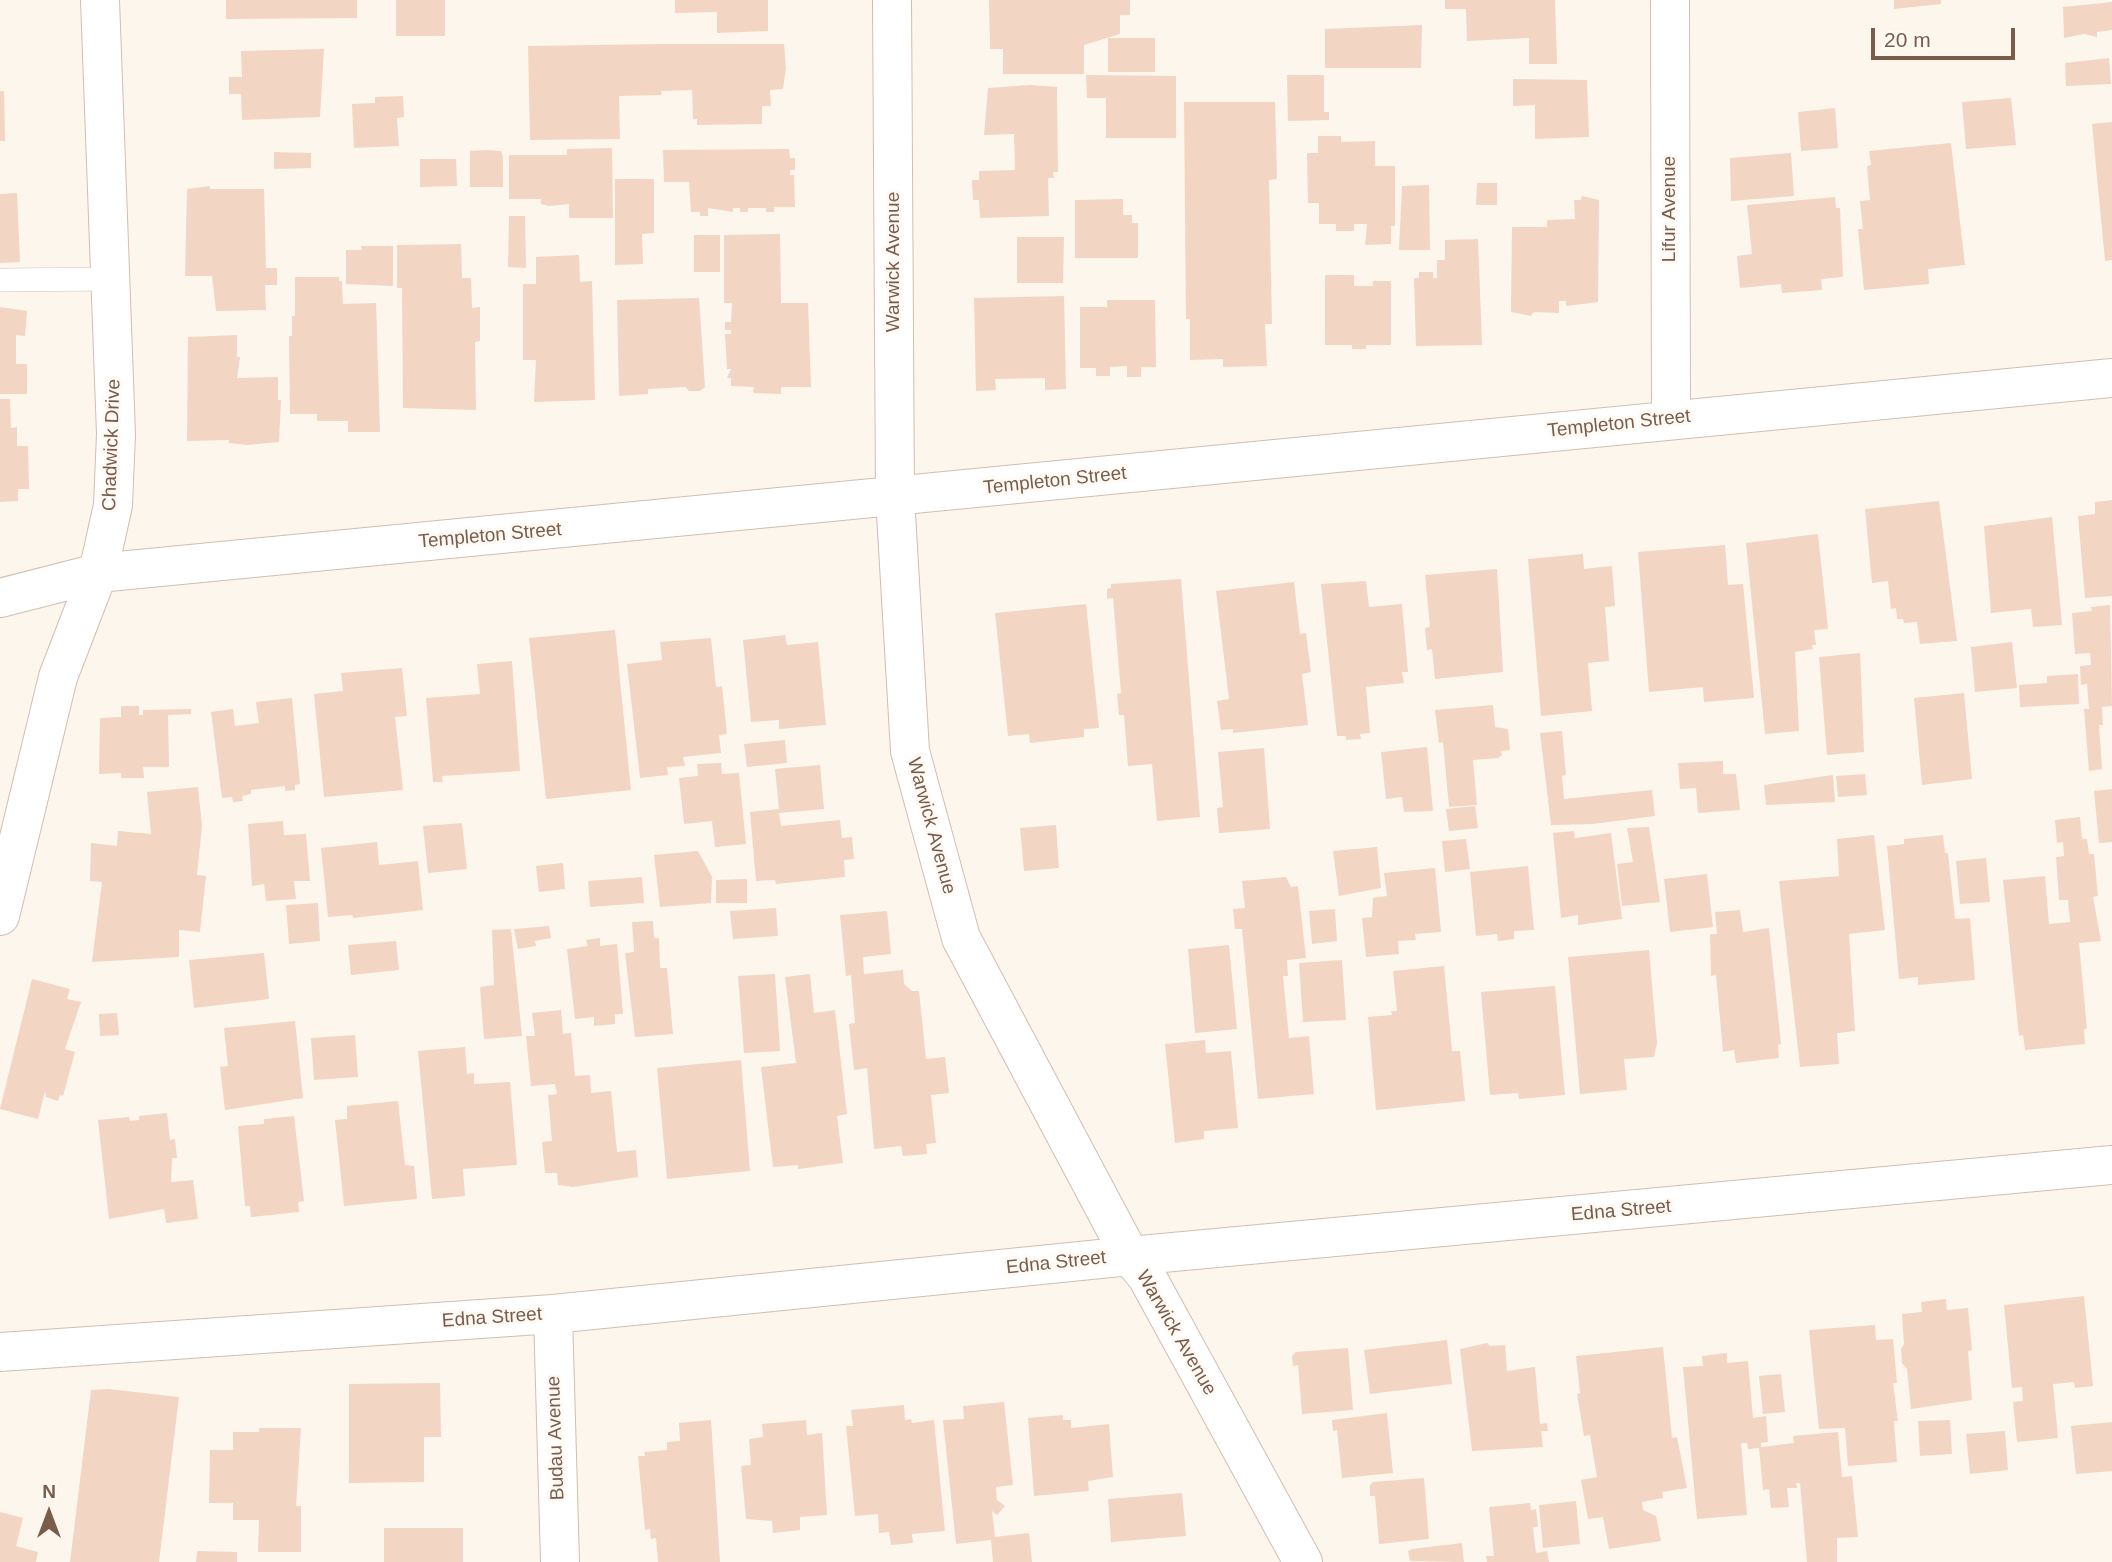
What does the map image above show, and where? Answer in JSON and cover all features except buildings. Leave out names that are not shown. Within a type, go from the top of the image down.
[{"type":"street","name":"Chadwick Drive","points":[[0,916],[58,677],[98,573],[113,505],[116,434],[100,0]]},
{"type":"street","name":"Warwick Avenue","points":[[892,0],[895,497],[911,751],[961,938],[1130,1256],[1147,1277],[1303,1562]]},
{"type":"street","name":"Lifur Avenue","points":[[1670,0],[1671,418]]},
{"type":"street","name":"Templeton Street","points":[[0,598],[98,573],[895,497],[1671,418],[2112,378]]},
{"type":"street","name":"Edna Street","points":[[0,1352],[553,1314],[1130,1256],[2112,1165]]},
{"type":"street","name":"Budau Avenue","points":[[553,1314],[560,1562]]},
{"type":"lane","points":[[0,280],[111,279]]}]
